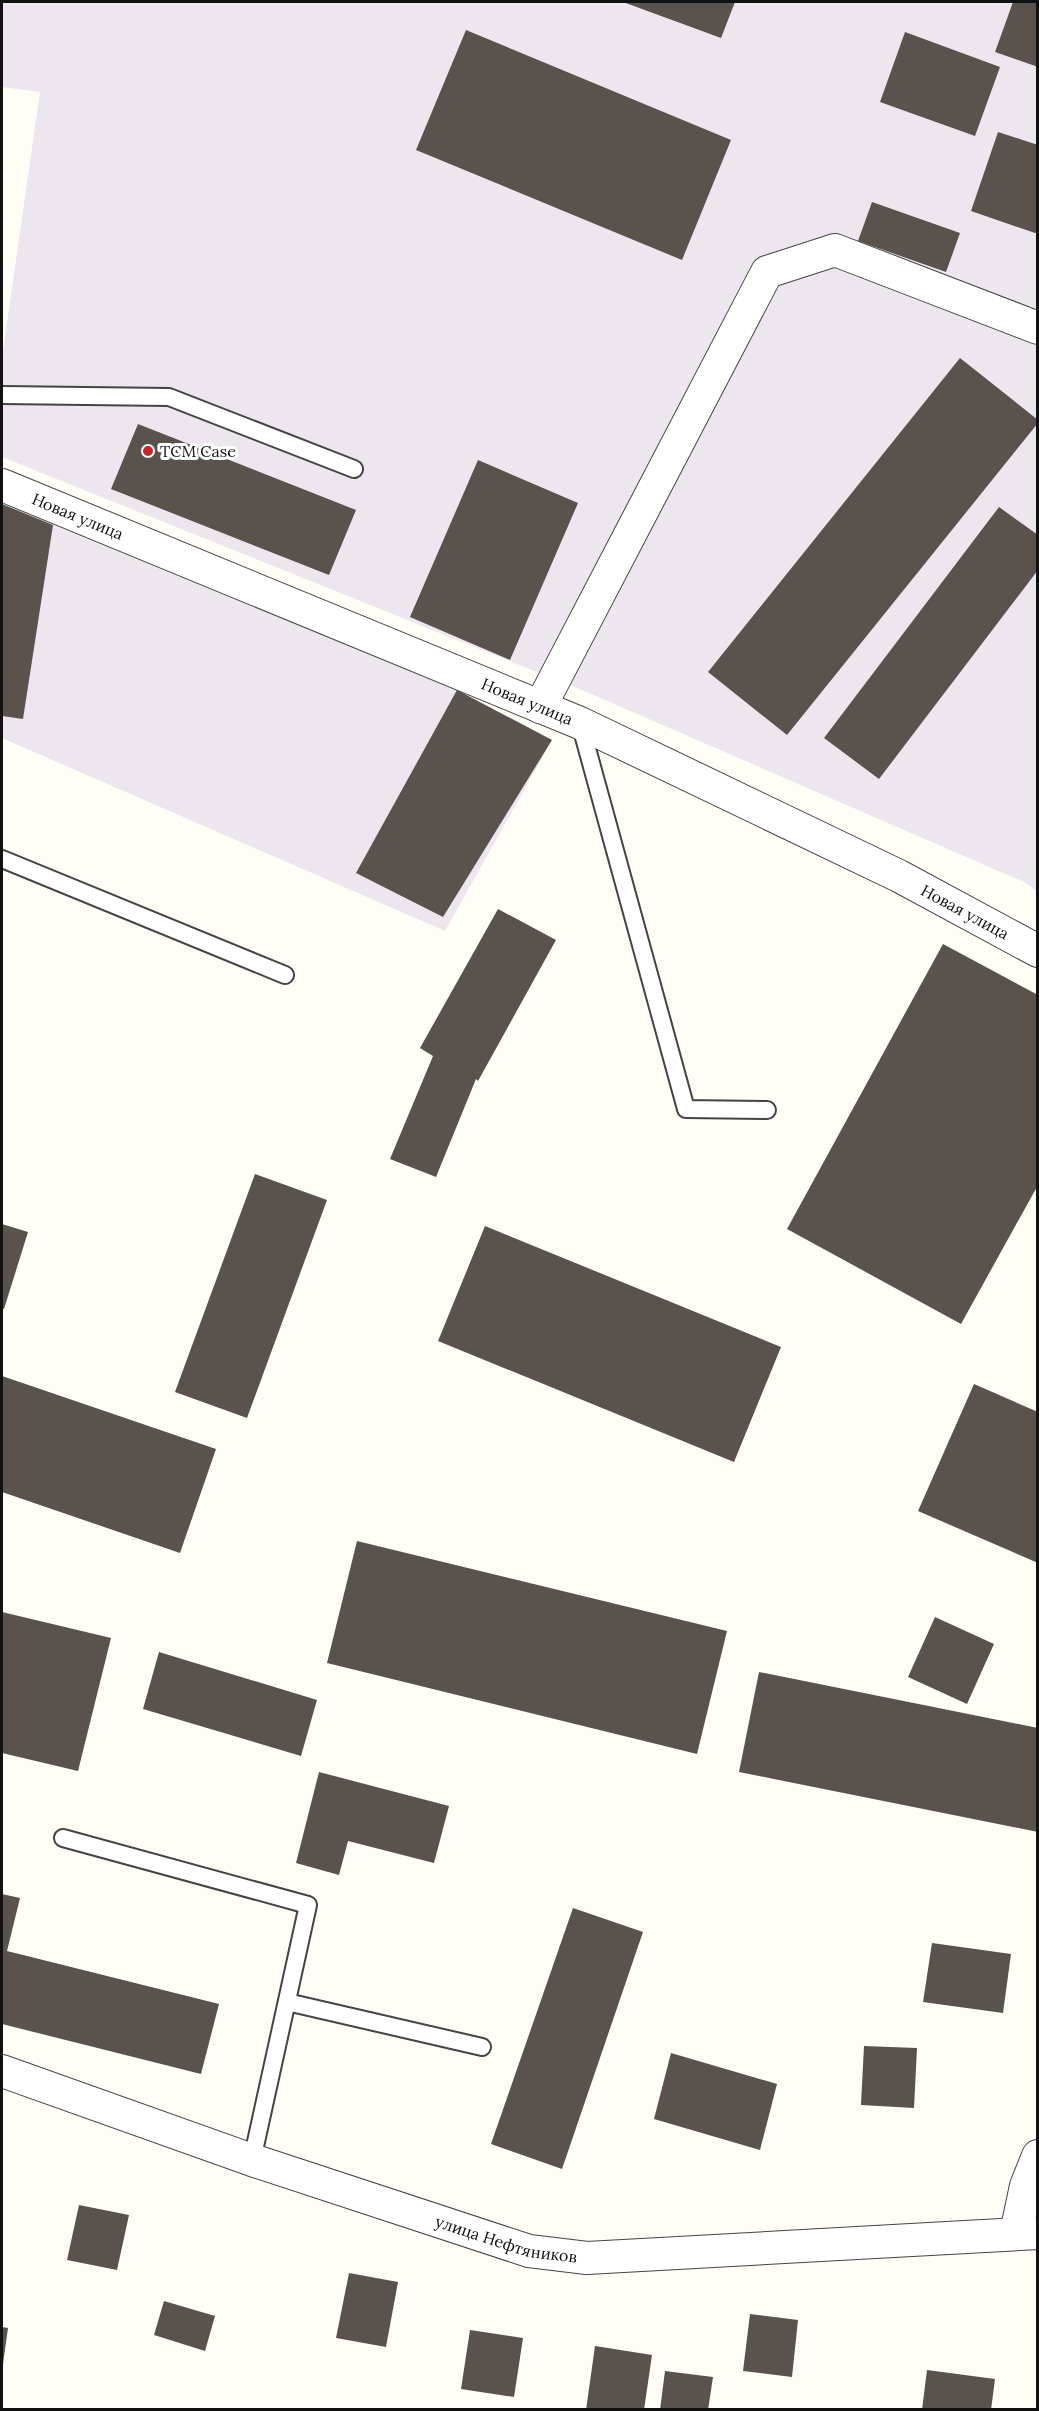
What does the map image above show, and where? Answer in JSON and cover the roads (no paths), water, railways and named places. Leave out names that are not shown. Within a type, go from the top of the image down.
[{"type":"street","points":[[540,707],[767,272],[835,250],[1038,328]]},
{"type":"street","name":"Новая улица","points":[[2,485],[580,723],[899,876],[1038,951]]},
{"type":"street","name":"улица Нефтяников","points":[[2,2071],[252,2160],[529,2251],[587,2258],[1027,2233]]},
{"type":"street","points":[[1027,2233],[1026,2186],[1038,2156]]},
{"type":"lane","points":[[2,395],[169,397],[354,470]]},
{"type":"lane","points":[[580,723],[686,1109],[767,1110]]},
{"type":"lane","points":[[2,858],[285,975]]},
{"type":"lane","points":[[63,1838],[308,1905],[252,2160]]},
{"type":"lane","points":[[287,2002],[482,2047]]},
{"type":"place","name":"ТСМ Case","points":[[148,451]]}]
